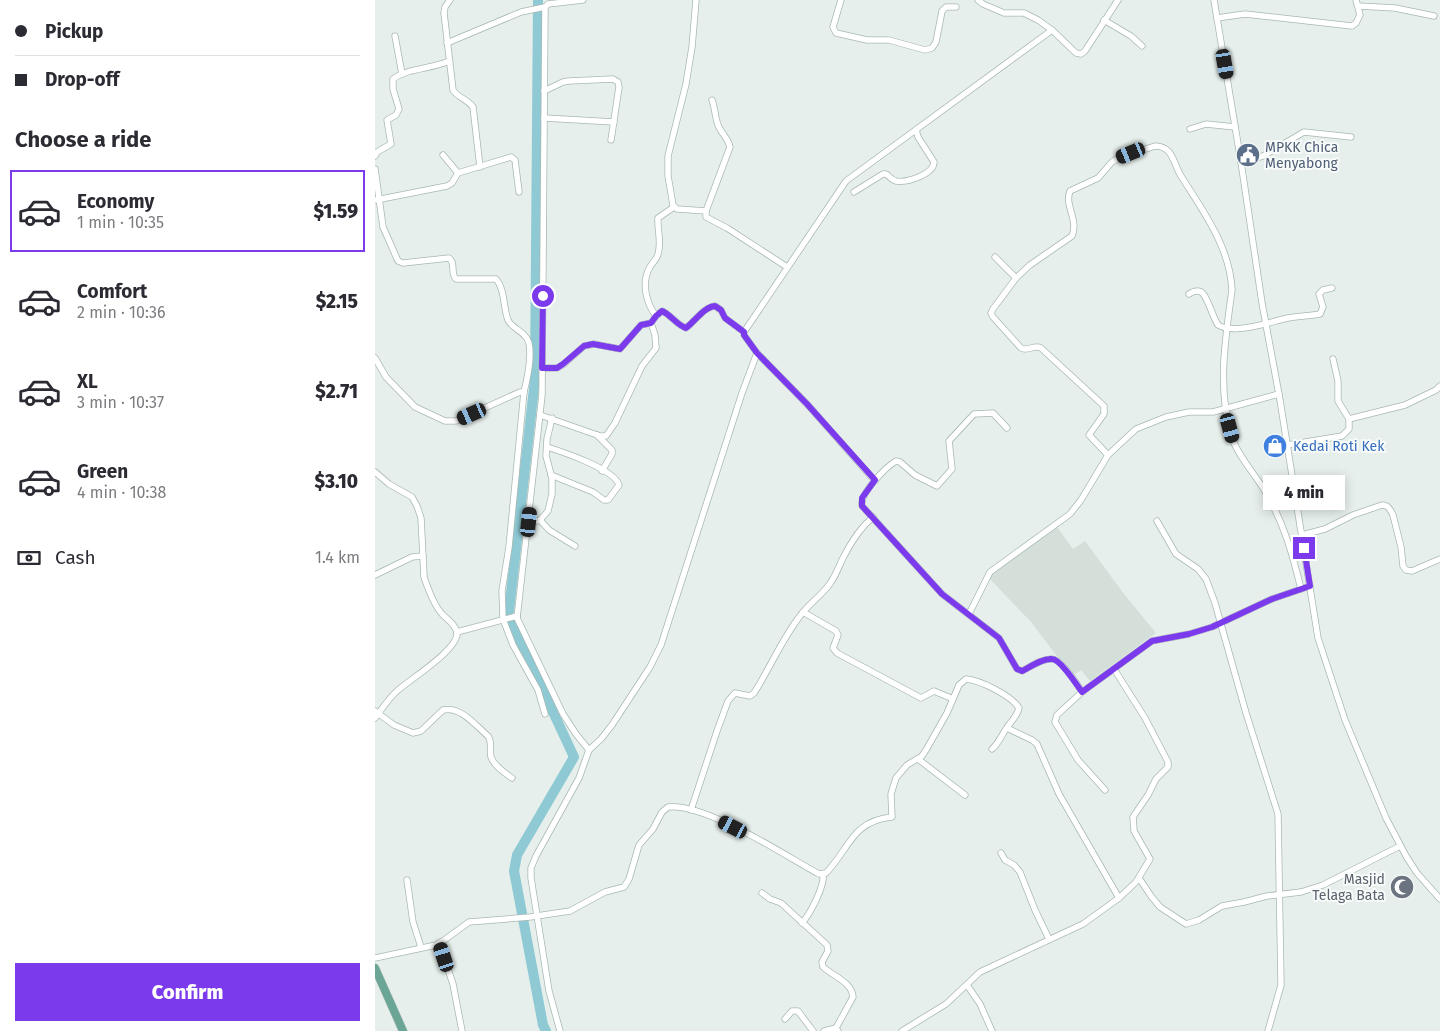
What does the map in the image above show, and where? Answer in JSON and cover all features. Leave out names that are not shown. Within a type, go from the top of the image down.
[{"type":"main road","points":[[375,968],[403,1031]]},
{"type":"street","points":[[450,0],[444,13],[453,90],[455,94],[468,101],[473,107],[480,167]]},
{"type":"street","points":[[447,43],[532,8],[583,0]]},
{"type":"street","points":[[675,207],[673,205],[668,176],[668,156],[686,84],[692,47],[696,0]]},
{"type":"street","points":[[841,0],[833,27],[835,33],[867,40],[889,40],[925,50],[932,48],[936,42],[942,11],[949,6],[956,7]]},
{"type":"street","points":[[978,0],[1004,13],[1024,14],[1038,20],[1053,30],[1076,53],[1081,54],[1085,51],[1118,0]]},
{"type":"street","points":[[1214,0],[1319,638],[1352,738],[1400,846],[1417,873],[1440,899]]},
{"type":"street","points":[[1217,18],[1245,14],[1352,26],[1360,15],[1358,3],[1434,16]]},
{"type":"street","points":[[545,5],[540,415],[517,616],[519,625],[563,714],[589,750]]},
{"type":"street","points":[[1105,20],[1131,36],[1142,46]]},
{"type":"street","points":[[744,332],[846,182],[1053,30]]},
{"type":"street","points":[[395,36],[402,74]]},
{"type":"street","points":[[376,153],[391,144],[387,120],[396,115],[399,109],[392,83],[393,79],[402,74],[438,66],[449,61]]},
{"type":"street","points":[[544,92],[569,81],[616,80],[619,87],[611,140]]},
{"type":"street","points":[[712,100],[718,125],[730,147],[706,211],[706,217],[727,228],[787,267]]},
{"type":"street","points":[[545,118],[614,122]]},
{"type":"street","points":[[1190,129],[1206,124],[1235,127]]},
{"type":"street","points":[[855,192],[883,174],[897,182],[917,177],[931,170],[934,162],[918,137],[916,130]]},
{"type":"street","points":[[1241,162],[1263,156],[1304,132],[1351,137]]},
{"type":"street","points":[[1108,455],[1089,435],[1104,414],[1104,406],[1041,348],[1035,347],[1026,350],[1021,348],[991,313],[1017,278],[1030,265],[1072,236],[1075,224],[1068,197],[1070,191],[1098,178],[1112,162],[1119,158],[1145,148],[1161,146],[1172,155],[1177,168],[1203,208],[1226,259],[1231,280],[1231,290],[1223,373],[1225,408],[1237,449],[1267,494],[1282,524],[1295,563],[1301,590]]},
{"type":"street","points":[[443,155],[457,172]]},
{"type":"street","points":[[457,172],[511,158],[515,160],[519,192]]},
{"type":"street","points":[[375,169],[377,200],[383,227],[396,258],[403,263],[449,258],[453,262],[453,276],[456,280],[495,278],[498,280],[508,320],[526,336],[529,342],[528,378],[524,392],[509,546],[502,591],[503,620],[513,645],[538,690],[545,714]]},
{"type":"street","points":[[377,200],[447,186],[452,183],[457,172]]},
{"type":"street","points":[[656,316],[649,308],[646,297],[646,275],[658,256],[660,242],[657,218],[675,207],[706,211]]},
{"type":"street","points":[[995,256],[1017,278]]},
{"type":"street","points":[[1189,294],[1195,291],[1201,292],[1205,296],[1218,325],[1227,328],[1247,328],[1320,314],[1323,307],[1319,294],[1323,290],[1332,288]]},
{"type":"street","points":[[542,368],[557,368],[584,346],[593,344],[620,349],[641,325],[651,323],[662,311],[669,314],[682,327],[686,328],[709,306],[715,306],[721,310],[725,318],[744,332],[744,335],[757,353],[807,404],[875,480]]},
{"type":"street","points":[[540,415],[597,435],[606,436],[611,430],[637,375],[656,348],[655,335],[651,323]]},
{"type":"street","points":[[560,1031],[549,991],[531,868],[579,778],[589,750],[613,725],[653,662],[661,645],[742,393],[757,353]]},
{"type":"street","points":[[375,358],[382,372],[415,407],[445,421],[456,421],[520,392],[524,392]]},
{"type":"street","points":[[1287,445],[1342,436],[1349,429],[1349,419],[1338,401],[1333,360]]},
{"type":"street","points":[[375,373],[382,372]]},
{"type":"street","points":[[1349,419],[1405,405],[1436,390],[1440,386]]},
{"type":"street","points":[[969,614],[991,572],[1070,514],[1081,500],[1108,455],[1136,429],[1189,412],[1209,412],[1279,394]]},
{"type":"street","points":[[1007,428],[993,413],[979,412],[971,416],[949,441],[952,469],[937,486],[915,475],[896,461],[875,480],[861,501],[862,506],[942,594],[999,638],[1017,669],[1022,671],[1047,660],[1054,659],[1059,662],[1082,692]]},
{"type":"street","points":[[529,522],[540,520],[548,511],[552,494],[547,447],[552,418]]},
{"type":"street","points":[[597,435],[612,450],[612,454],[602,470]]},
{"type":"street","points":[[547,447],[582,459],[617,480],[619,485],[608,500],[604,500],[593,492],[551,475]]},
{"type":"street","points":[[375,472],[389,484],[412,498],[417,506],[421,518],[424,577],[439,610],[455,627],[457,632],[456,638],[446,651],[418,676],[399,689],[376,714],[394,725],[413,733],[421,731],[443,710],[455,710],[462,713],[491,739],[490,756],[492,760],[512,778]]},
{"type":"street","points":[[1302,535],[1325,529],[1353,515],[1385,505],[1393,515],[1401,547],[1403,566],[1406,570],[1412,571],[1440,559]]},
{"type":"street","points":[[691,810],[710,748],[728,701],[735,693],[750,696],[754,693],[803,612],[828,587],[837,573],[843,557],[865,525],[873,517]]},
{"type":"street","points":[[540,520],[549,530],[575,546]]},
{"type":"street","points":[[1157,520],[1177,554],[1202,573],[1215,603],[1246,713],[1278,814],[1281,986],[1268,1031]]},
{"type":"street","points":[[375,575],[412,557],[423,556]]},
{"type":"street","points":[[1105,790],[1079,760],[1055,722],[1057,715],[1082,692],[1152,641],[1189,634],[1221,623],[1272,599],[1310,586]]},
{"type":"street","points":[[803,612],[836,631],[838,635],[833,648],[851,661],[921,698],[934,692],[953,699]]},
{"type":"street","points":[[457,632],[517,616]]},
{"type":"street","points":[[903,1031],[947,1004],[980,972],[1083,924],[1119,898],[1139,878],[1150,859],[1134,831],[1133,817],[1148,796],[1156,779],[1168,767],[1168,762],[1145,718],[1114,669]]},
{"type":"street","points":[[375,958],[439,943],[469,922],[518,919],[570,911],[605,892],[624,887],[629,879],[639,845],[653,829],[665,809],[671,806],[691,810],[717,819],[781,851],[819,874],[823,874],[865,825],[879,818],[892,817],[891,794],[896,778],[907,765],[918,759],[927,750],[959,685],[966,679],[978,681],[991,688],[1017,704],[1019,708],[1018,713],[1002,738],[992,749]]},
{"type":"street","points":[[1007,728],[1033,740],[1037,744],[1059,794],[1119,898]]},
{"type":"street","points":[[918,759],[965,795]]},
{"type":"street","points":[[1139,878],[1160,907],[1187,924],[1199,920],[1221,906],[1279,894],[1301,892],[1323,884],[1400,846]]},
{"type":"street","points":[[1001,854],[1005,860],[1021,872],[1035,910],[1049,940]]},
{"type":"street","points":[[802,923],[814,906],[824,881],[823,874]]},
{"type":"street","points":[[407,880],[412,917],[421,947]]},
{"type":"street","points":[[762,894],[781,903],[827,945],[828,951],[822,962],[823,967],[847,985],[853,994],[837,1029],[824,1031]]},
{"type":"street","points":[[439,943],[453,984],[462,1031]]},
{"type":"street","points":[[967,985],[980,1004],[992,1031]]},
{"type":"street","points":[[785,1019],[792,1011],[798,1011],[813,1031]]},
{"type":"shaded area","points":[[1057,527],[1073,549],[1085,541],[1124,594],[1156,633],[1090,681],[1081,670],[1072,676],[1031,622],[988,577]]},
{"type":"waterway","points":[[509,611],[535,379],[538,0]]},
{"type":"waterway","points":[[512,624],[574,757],[517,855],[514,871],[543,1025],[546,1031]]},
{"type":"place","name":"MPKK Chica Menyabong","points":[[1248,155]]},
{"type":"place","name":"Kedai Roti Kek","points":[[1275,446]]},
{"type":"place","name":"Masjid Telaga Bata","points":[[1402,887]]},
{"type":"route","points":[[543,296],[542,368],[557,368],[584,346],[593,344],[620,349],[641,325],[651,323],[662,311],[669,314],[682,327],[686,328],[709,306],[715,306],[721,310],[725,318],[744,332],[744,335],[757,353],[807,404],[875,480],[862,498],[862,506],[942,594],[999,638],[1017,669],[1022,671],[1047,660],[1057,660],[1082,692],[1152,641],[1189,634],[1212,627],[1272,599],[1310,586],[1304,548]]}]
